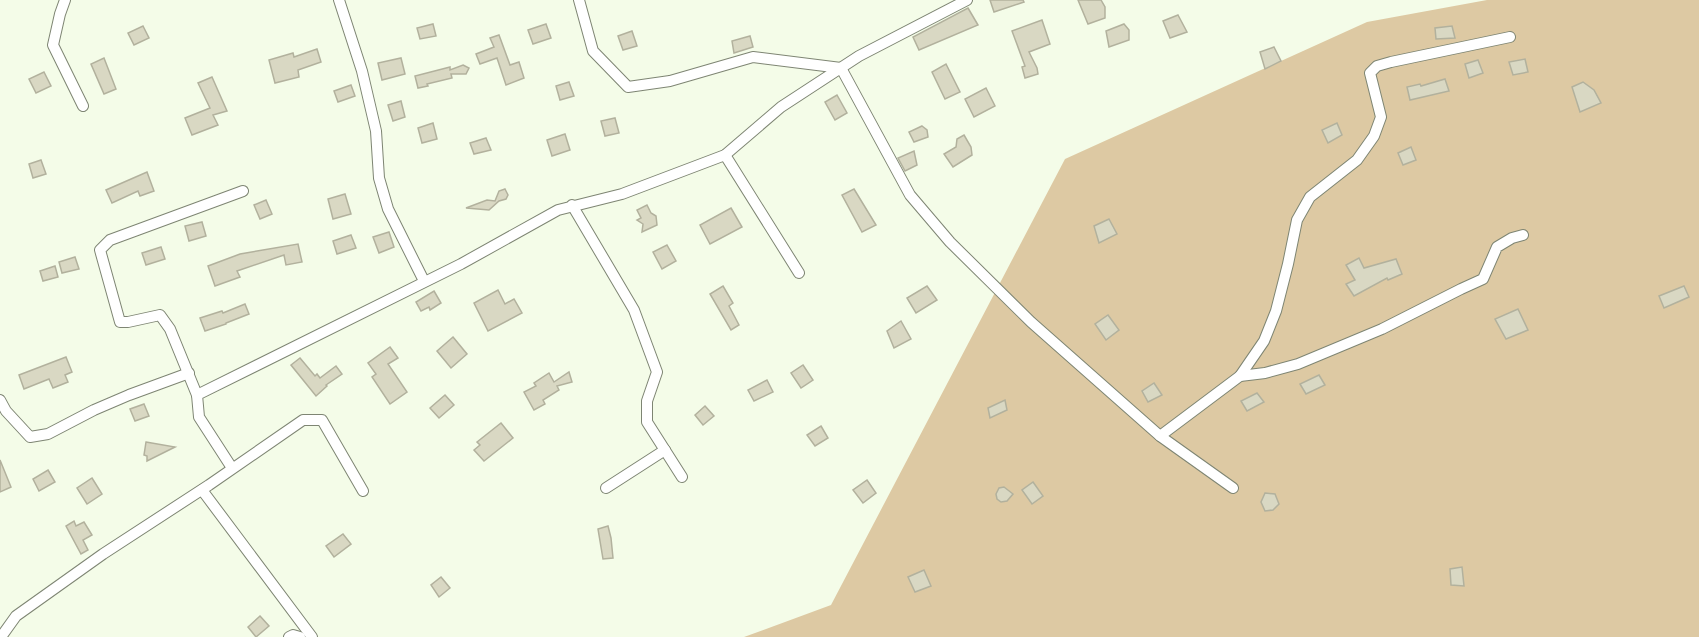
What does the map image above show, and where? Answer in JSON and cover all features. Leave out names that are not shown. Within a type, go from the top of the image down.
[{"type":"street","points":[[65,0],[53,45],[83,106]]},
{"type":"street","points":[[339,0],[362,71],[376,131],[379,178],[388,209],[424,281]]},
{"type":"street","points":[[579,0],[593,51],[628,87],[670,81],[753,57],[841,68]]},
{"type":"street","points":[[197,395],[460,264],[558,210],[622,194],[725,155],[781,107],[859,56],[967,0]]},
{"type":"street","points":[[1160,436],[1240,376],[1264,341],[1276,311],[1297,220],[1301,212],[1310,196],[1357,160],[1374,136],[1381,117],[1370,73],[1377,66],[1510,37]]},
{"type":"street","points":[[841,68],[910,195],[950,242],[1031,322],[1160,436],[1233,488]]},
{"type":"street","points":[[725,155],[799,273]]},
{"type":"street","points":[[232,468],[199,417],[197,395],[189,374],[170,329],[160,315],[120,322],[100,250],[110,240],[243,191]]},
{"type":"street","points":[[573,205],[634,310],[657,372],[647,401],[647,422],[682,477]]},
{"type":"street","points":[[1240,376],[1298,364],[1382,329],[1483,279],[1497,247],[1512,238],[1523,235]]},
{"type":"street","points":[[0,400],[6,411],[30,437],[39,436],[48,434],[129,395],[189,374]]},
{"type":"street","points":[[1,637],[16,616],[103,554],[202,490],[303,420],[322,420],[363,491]]},
{"type":"street","points":[[606,488],[665,450]]},
{"type":"street","points":[[202,490],[312,637]]},
{"type":"street","points":[[289,637],[293,635],[300,637]]},
{"type":"shaded area","points":[[1487,0],[1699,0],[1699,637],[744,637],[831,605],[1065,159],[1367,22]]},
{"type":"building","points":[[990,0],[1023,0],[1024,2],[994,12]]},
{"type":"building","points":[[1078,0],[1101,0],[1105,7],[1105,18],[1088,24]]},
{"type":"building","points":[[968,8],[978,25],[919,50],[913,37]]},
{"type":"building","points":[[1178,15],[1187,32],[1170,38],[1163,21]]},
{"type":"building","points":[[1042,20],[1050,44],[1029,52],[1038,74],[1025,78],[1022,67],[1025,66],[1012,31]]},
{"type":"building","points":[[433,24],[436,36],[420,39],[417,28]]},
{"type":"building","points":[[546,24],[551,38],[533,44],[528,30]]},
{"type":"building","points":[[1124,24],[1129,30],[1129,40],[1109,47],[1106,31]]},
{"type":"building","points":[[143,26],[149,38],[134,45],[128,33]]},
{"type":"building","points":[[1452,26],[1455,38],[1436,39],[1435,28]]},
{"type":"building","points":[[632,31],[637,46],[623,50],[618,36]]},
{"type":"building","points":[[499,35],[510,65],[519,62],[524,78],[506,85],[497,58],[480,64],[476,54],[494,47],[490,38]]},
{"type":"building","points":[[750,36],[753,47],[734,53],[732,41]]},
{"type":"building","points":[[1274,47],[1281,61],[1265,69],[1260,52]]},
{"type":"building","points":[[317,49],[321,62],[298,70],[299,77],[275,83],[269,60],[293,53],[294,57]]},
{"type":"building","points":[[104,58],[116,89],[104,94],[91,64]]},
{"type":"building","points":[[401,58],[405,74],[382,80],[378,63]]},
{"type":"building","points":[[1525,59],[1528,72],[1513,75],[1509,62]]},
{"type":"building","points":[[1478,60],[1483,73],[1469,78],[1465,64]]},
{"type":"building","points":[[946,64],[960,92],[945,99],[932,72]]},
{"type":"building","points":[[463,65],[469,68],[466,74],[451,74],[452,78],[418,88],[415,76],[450,67],[450,70]]},
{"type":"building","points":[[44,72],[51,86],[36,93],[29,79]]},
{"type":"building","points":[[212,77],[227,111],[213,115],[218,125],[192,135],[185,118],[210,108],[198,83]]},
{"type":"building","points":[[1445,79],[1449,91],[1410,100],[1407,87],[1420,84],[1421,86]]},
{"type":"building","points":[[569,82],[574,96],[560,100],[556,86]]},
{"type":"building","points":[[1583,82],[1594,90],[1601,103],[1580,112],[1572,87]]},
{"type":"building","points":[[351,85],[355,96],[338,102],[334,91]]},
{"type":"building","points":[[986,88],[995,106],[974,117],[965,99]]},
{"type":"building","points":[[837,95],[847,113],[835,120],[825,102]]},
{"type":"building","points":[[401,101],[405,117],[393,121],[388,105]]},
{"type":"building","points":[[615,118],[619,133],[605,136],[601,121]]},
{"type":"building","points":[[433,123],[437,139],[422,143],[418,128]]},
{"type":"building","points":[[1337,123],[1342,135],[1328,143],[1322,130]]},
{"type":"building","points":[[922,126],[927,130],[928,137],[914,142],[909,132]]},
{"type":"building","points":[[565,134],[570,150],[552,156],[547,140]]},
{"type":"building","points":[[964,135],[971,147],[972,155],[953,167],[944,154],[956,147],[957,139]]},
{"type":"building","points":[[486,138],[491,150],[474,154],[470,143]]},
{"type":"building","points":[[1411,147],[1416,160],[1403,165],[1398,153]]},
{"type":"building","points":[[914,151],[917,165],[905,171],[898,158]]},
{"type":"building","points":[[41,160],[46,174],[33,178],[29,164]]},
{"type":"building","points":[[147,172],[154,191],[140,196],[138,191],[112,203],[106,190]]},
{"type":"building","points":[[505,189],[508,195],[506,199],[499,201],[489,210],[466,208],[487,200],[495,201],[499,191]]},
{"type":"building","points":[[854,189],[876,225],[862,232],[842,195]]},
{"type":"building","points":[[345,194],[351,214],[333,219],[328,199]]},
{"type":"building","points":[[266,200],[272,214],[260,219],[254,205]]},
{"type":"building","points":[[647,205],[651,213],[656,216],[657,225],[642,232],[643,224],[637,220],[641,218],[637,210]]},
{"type":"building","points":[[731,208],[742,227],[710,244],[700,225]]},
{"type":"building","points":[[1109,219],[1117,234],[1099,243],[1094,226]]},
{"type":"building","points":[[202,222],[206,236],[189,241],[185,226]]},
{"type":"building","points":[[389,232],[394,247],[379,253],[373,237]]},
{"type":"building","points":[[351,235],[356,248],[337,254],[333,241]]},
{"type":"building","points":[[298,244],[302,262],[286,265],[284,255],[237,271],[240,277],[215,286],[208,266],[240,254]]},
{"type":"building","points":[[667,245],[676,261],[662,269],[653,252]]},
{"type":"building","points":[[161,247],[165,259],[146,265],[142,253]]},
{"type":"building","points":[[75,257],[79,269],[62,273],[59,262]]},
{"type":"building","points":[[1359,258],[1364,268],[1396,259],[1402,274],[1388,280],[1387,278],[1354,296],[1346,284],[1355,280],[1346,265]]},
{"type":"building","points":[[55,266],[58,277],[43,281],[40,271]]},
{"type":"building","points":[[723,286],[733,303],[729,306],[739,325],[731,330],[710,294]]},
{"type":"building","points":[[927,286],[937,300],[916,313],[907,298]]},
{"type":"building","points":[[1684,286],[1689,297],[1664,308],[1659,296]]},
{"type":"building","points":[[498,290],[505,304],[514,299],[522,313],[488,331],[474,303]]},
{"type":"building","points":[[434,291],[441,303],[430,310],[429,307],[421,311],[416,302]]},
{"type":"building","points":[[245,304],[249,314],[205,331],[200,318],[222,311],[223,313]]},
{"type":"building","points":[[1518,309],[1528,330],[1506,339],[1495,319]]},
{"type":"building","points":[[1108,315],[1119,330],[1106,340],[1095,324]]},
{"type":"building","points":[[901,321],[911,339],[894,348],[887,331]]},
{"type":"building","points":[[453,337],[467,354],[451,368],[437,351]]},
{"type":"building","points":[[390,347],[398,358],[388,364],[407,392],[390,404],[372,377],[376,374],[368,363]]},
{"type":"building","points":[[66,357],[72,372],[65,375],[68,382],[53,388],[49,379],[24,389],[19,375]]},
{"type":"building","points":[[300,358],[315,376],[317,374],[320,378],[336,366],[342,374],[326,385],[316,396],[291,365]]},
{"type":"building","points":[[803,365],[813,380],[801,388],[791,373]]},
{"type":"building","points":[[569,372],[572,382],[557,386],[559,390],[543,400],[545,404],[534,410],[524,392],[536,386],[534,383],[549,373],[554,382]]},
{"type":"building","points":[[1319,375],[1325,385],[1306,394],[1300,384]]},
{"type":"building","points":[[767,380],[773,392],[754,401],[748,390]]},
{"type":"building","points":[[1154,383],[1162,395],[1148,402],[1142,391]]},
{"type":"building","points":[[1257,393],[1264,402],[1247,411],[1241,401]]},
{"type":"building","points":[[445,395],[454,405],[439,418],[430,408]]},
{"type":"building","points":[[1005,400],[1007,410],[990,418],[988,408]]},
{"type":"building","points":[[144,404],[149,416],[135,421],[130,409]]},
{"type":"building","points":[[705,406],[714,416],[703,425],[695,415]]},
{"type":"building","points":[[501,423],[513,438],[484,461],[474,450],[480,445],[477,442]]},
{"type":"building","points":[[821,426],[828,438],[815,446],[807,435]]},
{"type":"building","points":[[146,442],[175,447],[147,461],[147,456],[144,455]]},
{"type":"building","points":[[0,460],[11,487],[0,492]]},
{"type":"building","points":[[48,470],[55,482],[39,491],[33,479]]},
{"type":"building","points":[[92,478],[102,494],[87,504],[77,488]]},
{"type":"building","points":[[867,480],[876,493],[863,503],[853,490]]},
{"type":"building","points":[[1033,482],[1043,496],[1032,504],[1022,490]]},
{"type":"building","points":[[1004,487],[1013,494],[1007,501],[1001,502],[997,499],[996,494],[999,488]]},
{"type":"building","points":[[1265,493],[1275,494],[1279,504],[1273,510],[1265,511],[1261,502]]},
{"type":"building","points":[[74,521],[76,526],[84,522],[92,535],[83,540],[88,550],[81,554],[66,526]]},
{"type":"building","points":[[608,526],[613,558],[603,559],[598,529]]},
{"type":"building","points":[[343,534],[351,544],[334,557],[326,546]]},
{"type":"building","points":[[1462,567],[1464,586],[1451,585],[1450,569]]},
{"type":"building","points":[[924,570],[931,586],[915,592],[908,577]]},
{"type":"building","points":[[441,577],[450,588],[439,597],[431,585]]},
{"type":"building","points":[[260,616],[269,626],[256,637],[248,627]]}]
